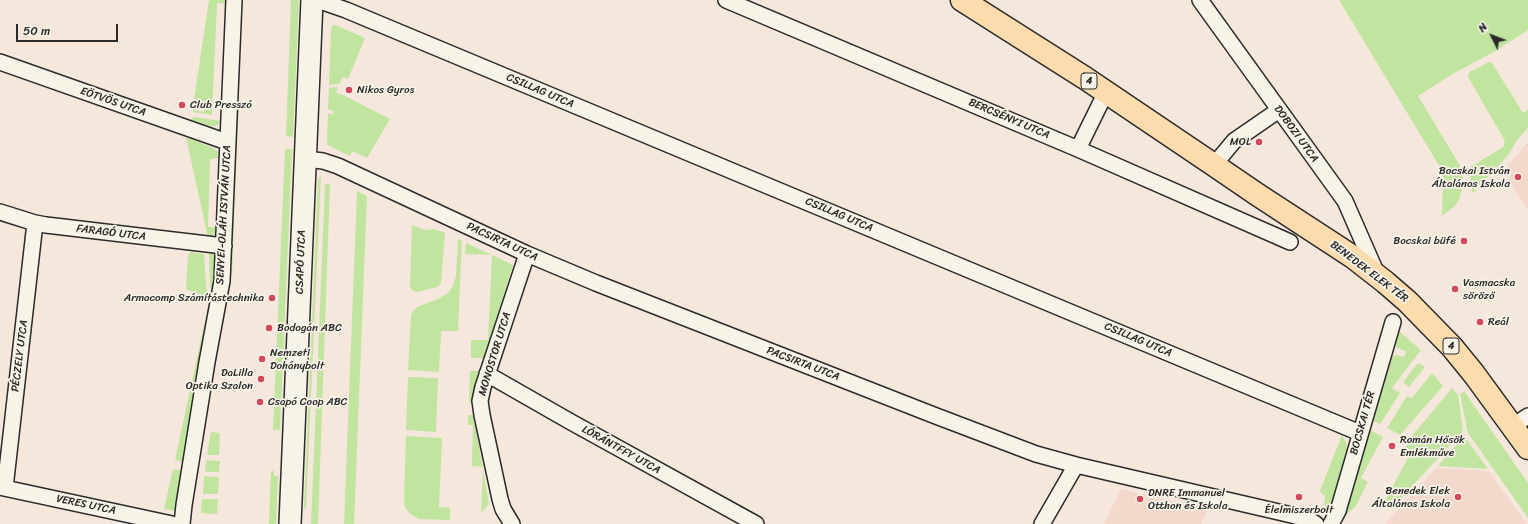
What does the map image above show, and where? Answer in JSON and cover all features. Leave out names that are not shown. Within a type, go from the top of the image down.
[{"type":"main road","name":"4","points":[[962,0],[1106,92],[1214,164]]},
{"type":"main road","name":"BENEDEK ELEK TÉR","points":[[1214,164],[1258,195],[1353,257],[1407,301],[1452,347],[1474,374],[1520,421]]},
{"type":"main road","name":"4","points":[[1520,421],[1528,448]]},
{"type":"street","name":"SENYEI-OLÁH ISTVÁN UTCA","points":[[182,524],[207,362],[222,281],[234,0]]},
{"type":"street","name":"CSAPÓ UTCA","points":[[290,524],[312,0]]},
{"type":"street","name":"CSILLAG UTCA","points":[[317,0],[368,19],[1360,433]]},
{"type":"street","name":"BERCSÉNYI UTCA","points":[[726,0],[1078,149],[1290,242]]},
{"type":"street","name":"DOBOZI UTCA","points":[[1200,0],[1345,201],[1378,277]]},
{"type":"street","name":"EÖTVÖS UTCA","points":[[0,62],[227,142]]},
{"type":"street","points":[[1078,149],[1106,92]]},
{"type":"street","points":[[1214,164],[1234,141],[1279,110]]},
{"type":"street","name":"PACSIRTA UTCA","points":[[305,159],[323,161],[338,166],[527,254],[646,303],[1036,454],[1076,465],[1308,519],[1316,524]]},
{"type":"street","name":"FARAGÓ UTCA","points":[[0,212],[35,223],[224,246]]},
{"type":"street","name":"PÉCZELY UTCA","points":[[2,487],[35,223]]},
{"type":"street","name":"MONOSTOR UTCA","points":[[512,524],[503,509],[500,499],[480,408],[482,394],[488,374],[527,254]]},
{"type":"street","name":"BOCSKAI TÉR","points":[[1331,524],[1338,511],[1393,322]]},
{"type":"street","name":"LÓRÁNTFFY UTCA","points":[[488,374],[571,422],[756,524]]},
{"type":"street","points":[[1042,524],[1076,465]]},
{"type":"street","name":"VERES UTCA","points":[[2,487],[172,524]]},
{"type":"shaded area","name":"Bocskai István Általános Iskola","points":[[1528,142],[1528,209],[1512,186],[1505,169]]},
{"type":"shaded area","name":"Benedek Elek Általános Iskola","points":[[1436,468],[1489,471],[1527,524],[1385,524]]},
{"type":"shaded area","name":"DNRE Immanuel Otthon és Iskola","points":[[1121,489],[1208,509],[1201,524],[1104,524]]},
{"type":"green space","points":[[209,0],[227,0],[228,4],[217,3],[212,115],[193,112],[192,110],[204,112],[204,108],[193,106]]},
{"type":"green space","points":[[291,0],[299,0],[293,137],[286,136]]},
{"type":"green space","points":[[1339,0],[1528,0],[1528,30],[1497,50],[1451,75],[1418,96],[1462,169],[1463,183],[1460,197],[1455,206],[1442,216],[1443,172]]},
{"type":"green space","points":[[335,25],[365,38],[348,79],[343,77],[339,84],[329,85],[331,29],[332,26]]},
{"type":"green space","points":[[1489,62],[1492,63],[1523,113],[1528,110],[1528,128],[1516,141],[1509,154],[1473,193],[1469,168],[1503,147],[1505,141],[1468,77],[1469,72]]},
{"type":"green space","points":[[338,87],[336,93],[341,94],[390,119],[367,158],[352,151],[350,156],[327,144],[328,113],[333,115],[333,111],[328,109],[329,88]]},
{"type":"green space","points":[[237,96],[239,98],[232,274],[230,275]]},
{"type":"green space","points":[[194,117],[221,121],[216,126],[209,126],[190,120]]},
{"type":"green space","points":[[186,137],[213,148],[217,151],[220,157],[210,159],[208,227],[219,227],[215,234],[208,238]]},
{"type":"green space","points":[[285,149],[292,149],[280,430],[273,430]]},
{"type":"green space","points":[[321,174],[306,508],[304,508],[318,181]]},
{"type":"green space","points":[[325,184],[330,184],[318,524],[311,524]]},
{"type":"green space","points":[[357,191],[367,196],[354,524],[344,524]]},
{"type":"green space","points":[[412,225],[424,230],[434,229],[445,233],[441,283],[437,287],[417,292],[413,291],[410,287]]},
{"type":"green space","points":[[458,239],[462,241],[458,331],[441,331],[439,372],[408,370],[411,314],[417,307],[438,299],[448,293],[452,288],[456,276]]},
{"type":"green space","points":[[466,243],[492,255],[465,254]]},
{"type":"green space","points":[[209,250],[215,254],[217,261],[213,290],[210,287]]},
{"type":"green space","points":[[190,252],[204,254],[207,298],[186,289],[188,256]]},
{"type":"green space","points":[[492,255],[513,265],[484,358],[471,358],[471,340],[488,340]]},
{"type":"green space","points":[[211,293],[212,294],[184,462],[175,460]]},
{"type":"green space","points":[[1399,331],[1421,350],[1392,388],[1400,393],[1380,424],[1372,420],[1390,358],[1395,355],[1404,357],[1406,351],[1397,348],[1395,345]]},
{"type":"green space","points":[[1418,363],[1425,367],[1409,387],[1403,382]]},
{"type":"green space","points":[[470,371],[480,371],[471,402],[469,402]]},
{"type":"green space","points":[[1432,373],[1443,386],[1400,435],[1387,428],[1407,396],[1412,398]]},
{"type":"green space","points":[[408,377],[438,378],[436,432],[406,430]]},
{"type":"green space","points":[[1452,388],[1458,395],[1463,431],[1391,509],[1385,504],[1386,499],[1411,452],[1405,448],[1412,436]]},
{"type":"green space","points":[[1464,391],[1528,483],[1528,518],[1468,433],[1460,394]]},
{"type":"green space","points":[[468,415],[473,415],[483,467],[472,466],[473,425],[468,425]]},
{"type":"green space","points":[[1370,430],[1383,437],[1361,478],[1368,482],[1355,507],[1345,516]]},
{"type":"green space","points":[[211,432],[220,433],[219,455],[207,455]]},
{"type":"green space","points":[[1342,435],[1346,442],[1347,452],[1332,504],[1328,510],[1324,505],[1325,495],[1320,491]]},
{"type":"green space","points":[[406,436],[442,438],[439,507],[450,508],[450,520],[419,519],[410,514],[405,507]]},
{"type":"green space","points":[[1464,436],[1488,469],[1438,466]]},
{"type":"green space","points":[[206,460],[220,461],[219,472],[205,472]]},
{"type":"green space","points":[[173,469],[183,471],[176,511],[164,509]]},
{"type":"green space","points":[[483,469],[489,504],[481,513]]},
{"type":"green space","points":[[271,471],[274,471],[274,476],[278,476],[276,524],[269,524]]},
{"type":"green space","points":[[204,476],[219,477],[218,494],[203,494]]},
{"type":"green space","points":[[202,499],[218,499],[217,514],[201,513]]},
{"type":"place","name":"Nikos Gyros","points":[[349,90]]},
{"type":"place","name":"Club Presszó","points":[[182,105]]},
{"type":"place","name":"MOL","points":[[1259,142]]},
{"type":"place","name":"Bocskai István Általános Iskola","points":[[1518,177]]},
{"type":"place","name":"Bocskai büfé","points":[[1464,241]]},
{"type":"place","name":"Vasmacska söröző","points":[[1455,289]]},
{"type":"place","name":"Armacomp Számítástechnika","points":[[272,298]]},
{"type":"place","name":"Reál","points":[[1480,322]]},
{"type":"place","name":"Bodogán ABC","points":[[269,328]]},
{"type":"place","name":"Nemzeti Dohánybolt","points":[[262,359]]},
{"type":"place","name":"DaLilla Optika Szalon","points":[[261,379]]},
{"type":"place","name":"Csapó Coop ABC","points":[[260,402]]},
{"type":"place","name":"Román Hősök Emlékműve","points":[[1392,446]]},
{"type":"place","name":"Élelmiszerbolt","points":[[1299,497]]},
{"type":"place","name":"Benedek Elek Általános Iskola","points":[[1458,497]]},
{"type":"place","name":"DNRE Immanuel Otthon és Iskola","points":[[1140,499]]}]
